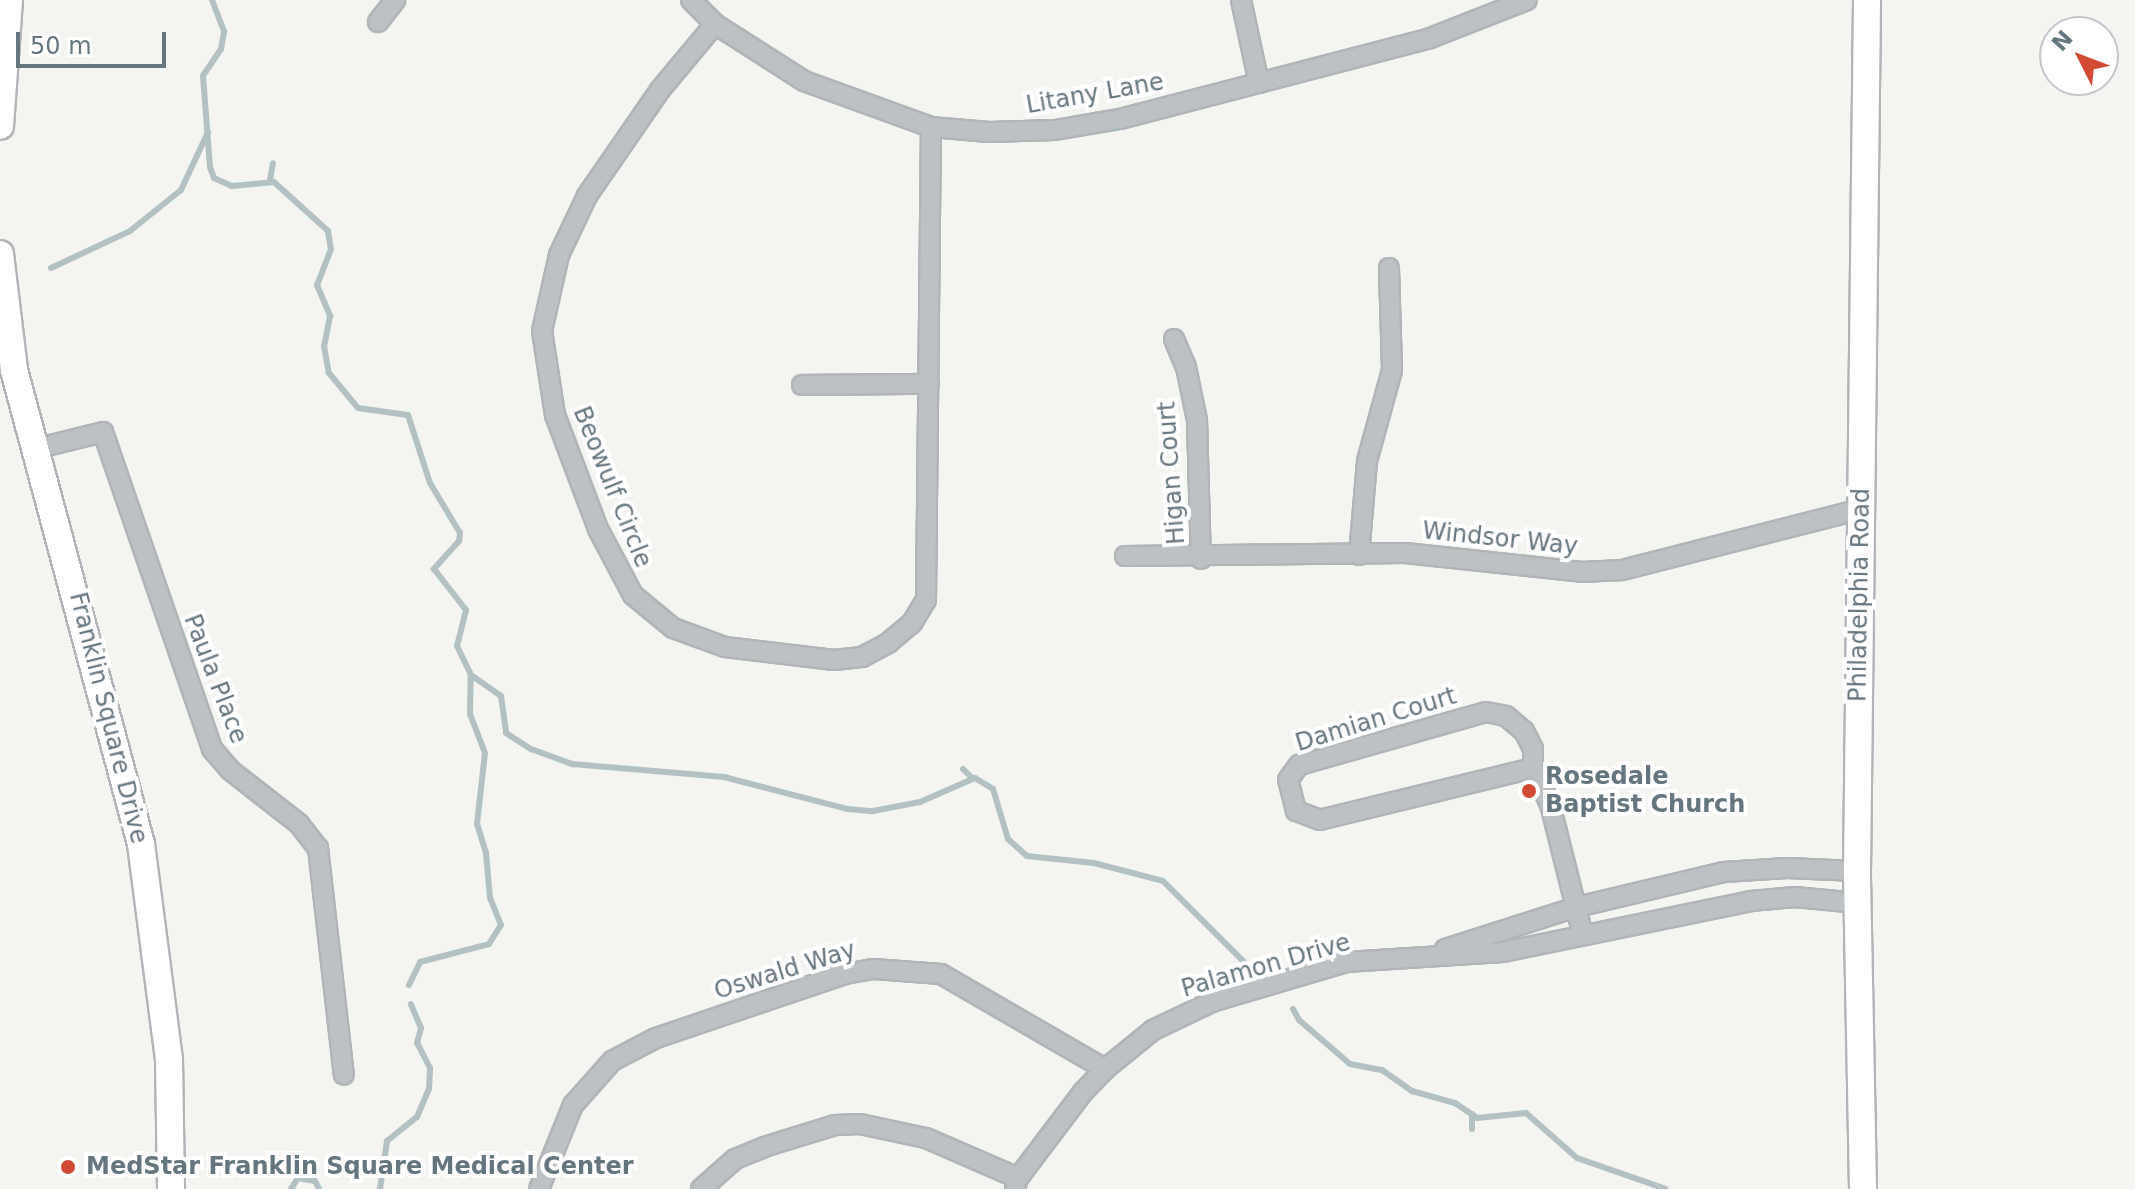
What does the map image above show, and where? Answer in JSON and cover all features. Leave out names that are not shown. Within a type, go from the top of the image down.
[{"type":"main road","points":[[0,126],[9,0]]},
{"type":"main road","name":"Philadelphia Road","points":[[1863,1189],[1857,871],[1867,0]]},
{"type":"main road","name":"Franklin Square Drive","points":[[0,254],[14,370],[93,651],[141,844],[169,1060],[171,1189]]},
{"type":"street","points":[[378,22],[395,0]]},
{"type":"street","name":"Litany Lane","points":[[691,0],[715,24],[804,81],[931,127],[1055,130],[1259,83],[1430,38],[1496,7],[1527,0]]},
{"type":"street","points":[[1241,0],[1259,83]]},
{"type":"street","name":"Beowulf Circle","points":[[715,24],[618,147],[577,218],[548,288],[542,331],[555,415],[618,572],[633,595],[673,628],[725,647],[834,660],[862,657],[888,643],[912,623],[926,600],[931,127]]},
{"type":"street","points":[[1359,555],[1367,461],[1392,370],[1389,268]]},
{"type":"street","name":"Higan Court","points":[[1174,339],[1186,367],[1197,420],[1201,559]]},
{"type":"street","points":[[802,385],[929,384]]},
{"type":"street","name":"Paula Place","points":[[34,449],[103,432],[212,749],[230,770],[299,824],[318,848],[344,1075]]},
{"type":"street","name":"Windsor Way","points":[[1125,556],[1201,559],[1454,555],[1582,572],[1622,570],[1861,509]]},
{"type":"street","name":"Damian Court","points":[[1533,768],[1320,820],[1296,811],[1288,780],[1299,765],[1486,712],[1506,716],[1524,731],[1533,749],[1533,768],[1550,804],[1583,935]]},
{"type":"street","name":"Palamon Drive","points":[[1416,958],[1577,907],[1724,872],[1787,868],[1857,871]]},
{"type":"street","name":"Palamon Drive","points":[[1016,1184],[1105,1069],[1153,1030],[1212,1002],[1346,962],[1503,952],[1751,901],[1795,897],[1858,903]]},
{"type":"street","name":"Oswald Way","points":[[539,1189],[578,1098],[612,1061],[656,1038],[845,974],[874,969],[941,974],[1105,1069]]},
{"type":"street","points":[[701,1189],[735,1159],[764,1147],[835,1125],[860,1124],[926,1138],[1016,1184]]},
{"type":"waterway","points":[[212,0],[224,32],[221,49],[203,76],[210,167],[214,178],[232,186],[274,182],[328,231],[331,249],[317,285],[330,316],[324,346],[329,373],[358,408],[408,415],[430,483],[460,533],[459,541],[434,569],[466,610],[457,646],[471,675],[501,696],[506,733],[531,749],[572,764],[724,777],[848,809],[873,811],[920,802],[975,778],[993,789],[1008,839],[1027,856],[1094,863],[1163,881],[1250,968]]},
{"type":"waterway","points":[[51,268],[130,231],[181,190],[208,132]]},
{"type":"waterway","points":[[270,180],[273,163]]},
{"type":"waterway","points":[[409,985],[420,962],[489,944],[501,925],[490,898],[486,853],[477,824],[485,753],[470,714],[471,675]]},
{"type":"waterway","points":[[963,769],[972,778]]},
{"type":"waterway","points":[[380,1189],[387,1141],[417,1117],[429,1089],[430,1068],[417,1043],[421,1028],[411,1004]]},
{"type":"waterway","points":[[1293,1009],[1299,1020],[1350,1064],[1382,1070],[1412,1091],[1455,1103],[1477,1118],[1526,1113],[1577,1158],[1666,1189]]},
{"type":"waterway","points":[[1472,1114],[1472,1129]]},
{"type":"waterway","points":[[291,1189],[298,1178],[315,1181],[319,1189]]},
{"type":"place","name":"Rosedale Baptist Church","points":[[1529,791]]},
{"type":"place","name":"MedStar Franklin Square Medical Center","points":[[68,1167]]}]
